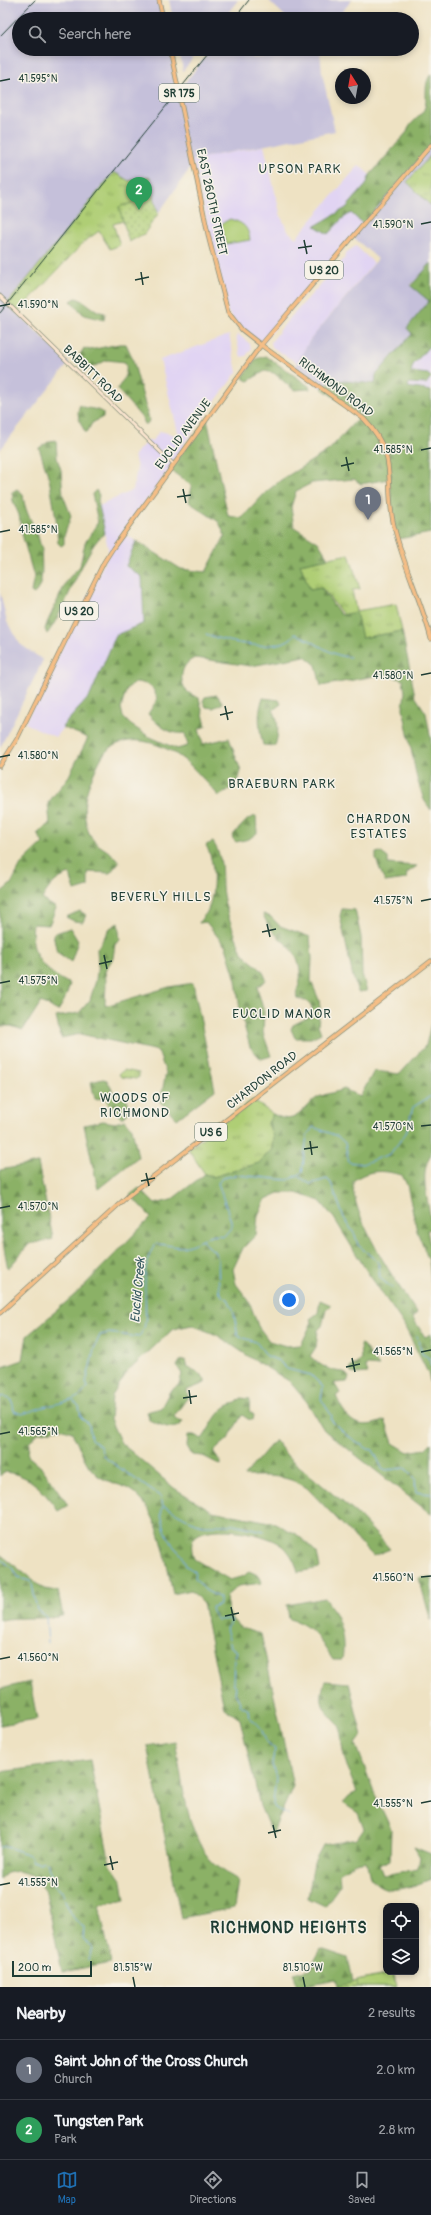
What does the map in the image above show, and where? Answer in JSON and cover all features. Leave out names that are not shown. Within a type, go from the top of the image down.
[{"type":"main road","points":[[159,0],[162,12]]},
{"type":"main road","name":"EAST 260TH STREET","points":[[171,56],[194,171],[224,301],[234,322],[261,345]]},
{"type":"main road","name":"EUCLID AVENUE","points":[[0,766],[17,739],[104,562],[173,464],[261,345],[431,145]]},
{"type":"main road","name":"BABBITT ROAD","points":[[0,296],[173,464]]},
{"type":"main road","name":"RICHMOND ROAD","points":[[261,345],[364,419],[383,443],[389,466],[390,498],[395,530],[431,639]]},
{"type":"main road","name":"CHARDON ROAD","points":[[0,1313],[128,1196],[431,961]]},
{"type":"shaded area","points":[[0,0],[160,0],[163,12],[12,12],[12,56],[171,56],[178,91],[206,56],[253,56],[253,58],[279,56],[321,56],[322,73],[335,131],[192,160],[193,164],[158,214],[150,177],[129,181],[114,172],[7,303],[69,363],[0,450]]},
{"type":"shaded area","points":[[169,0],[238,0],[229,12],[172,12]]},
{"type":"shaded area","points":[[352,0],[342,12],[281,12],[269,1]]},
{"type":"shaded area","points":[[180,56],[195,56],[183,71]]},
{"type":"shaded area","points":[[264,146],[281,217],[288,231],[296,238],[359,165],[370,175],[366,185],[346,208],[363,224],[261,345],[242,330],[228,312],[192,160]]},
{"type":"shaded area","points":[[431,146],[431,263],[411,285],[429,301],[407,328],[412,334],[376,375],[375,384],[356,383],[321,388],[294,368],[310,340],[378,259],[352,236]]},
{"type":"shaded area","points":[[356,246],[374,263],[310,340],[297,363],[272,347],[271,342],[288,320],[344,259],[347,252]]},
{"type":"shaded area","points":[[238,334],[250,344],[251,349],[246,356],[241,357],[236,337]]},
{"type":"shaded area","points":[[229,335],[237,372],[183,445],[186,447],[123,533],[136,541],[126,566],[142,576],[144,624],[116,635],[90,696],[55,737],[25,723],[109,553],[99,506],[133,490],[137,468],[134,455],[148,440],[151,442],[160,431],[179,436],[160,360]]},
{"type":"shaded area","points":[[431,344],[431,391],[408,387],[412,365]]},
{"type":"shaded area","points":[[0,592],[7,622],[20,644],[43,660],[0,748]]},
{"type":"green space","points":[[431,74],[431,145],[363,224],[351,213],[342,219],[328,234],[315,226],[346,208],[366,185],[370,175],[421,114],[425,107],[426,86]]},
{"type":"green space","points":[[431,155],[431,206],[407,182]]},
{"type":"green space","points":[[114,172],[129,181],[139,179],[142,193],[132,203],[119,207],[123,221],[113,224],[120,245],[110,249],[99,231],[84,242],[17,313],[7,304]]},
{"type":"green space","points":[[150,177],[158,214],[144,234],[129,242],[119,207],[132,203],[142,193],[139,179]]},
{"type":"green space","points":[[230,219],[238,222],[246,228],[250,240],[226,244],[221,224]]},
{"type":"green space","points":[[431,263],[431,344],[413,365],[411,372],[428,374],[431,377],[426,384],[409,383],[408,387],[431,391],[431,533],[398,539],[395,530],[389,479],[361,484],[354,479],[312,483],[296,491],[291,507],[294,527],[318,542],[328,558],[300,564],[310,590],[321,588],[341,615],[356,612],[362,638],[402,631],[415,696],[426,713],[431,741],[431,810],[424,800],[417,779],[403,708],[405,692],[403,680],[385,674],[321,686],[316,665],[305,656],[251,666],[196,658],[191,660],[185,666],[182,680],[187,691],[199,698],[206,726],[199,729],[203,744],[229,738],[241,771],[237,785],[219,796],[182,758],[163,747],[152,743],[130,741],[119,743],[106,751],[98,764],[87,790],[84,811],[91,838],[112,854],[119,862],[110,873],[88,872],[88,887],[75,891],[70,874],[57,880],[47,890],[42,899],[56,908],[49,925],[33,924],[33,945],[40,961],[45,967],[60,979],[70,984],[64,1001],[58,1011],[41,1002],[23,1030],[11,1026],[0,1026],[0,893],[11,884],[22,863],[43,843],[37,834],[50,823],[48,803],[69,776],[88,738],[62,727],[90,696],[116,635],[144,623],[142,577],[126,566],[136,541],[181,569],[206,572],[225,536],[219,522],[189,502],[192,486],[169,469],[207,419],[228,516],[242,518],[266,492],[281,480],[329,450],[360,416],[321,388],[334,380],[375,384],[376,375],[412,334],[407,328],[429,301],[411,286]],"holes":[[[137,682],[148,685],[153,689],[157,700],[148,714],[169,731],[185,733],[188,746],[177,749],[148,736],[131,725],[123,717],[121,708],[127,688]]]},
{"type":"green space","points":[[76,298],[84,301],[97,311],[105,313],[104,320],[84,315],[71,301]]},
{"type":"green space","points":[[126,344],[132,357],[149,419],[148,424],[145,424],[143,419],[117,389],[126,373],[125,362],[107,360],[89,369],[79,356],[84,348],[90,350]]},
{"type":"green space","points":[[266,356],[309,386],[310,389],[294,390],[274,373],[265,371],[248,381],[244,379],[243,377],[256,359]]},
{"type":"green space","points":[[80,405],[103,413],[103,417],[92,423],[87,432],[85,432],[79,419],[78,412]]},
{"type":"green space","points":[[56,440],[57,458],[61,470],[63,495],[71,516],[64,536],[64,544],[61,546],[58,543],[56,518],[49,478],[39,448],[50,441]]},
{"type":"green space","points":[[17,489],[23,494],[26,509],[37,533],[42,549],[42,572],[40,584],[34,594],[31,592],[34,577],[22,534],[19,515],[13,501],[12,492]]},
{"type":"green space","points":[[96,490],[99,495],[98,501],[105,533],[90,550],[54,624],[47,634],[45,629],[47,623],[67,580],[80,566],[85,543],[98,522],[92,494]]},
{"type":"green space","points":[[349,554],[360,589],[352,590],[356,611],[396,604],[402,631],[362,638],[322,588],[310,590],[300,564]]},
{"type":"green space","points":[[217,695],[223,703],[213,708],[206,707],[203,701],[205,697]]},
{"type":"green space","points":[[263,698],[279,700],[281,704],[273,710],[278,727],[275,746],[263,745],[260,733],[260,709]]},
{"type":"green space","points":[[256,816],[257,833],[249,839],[236,842],[232,836],[248,819]]},
{"type":"green space","points":[[213,842],[221,862],[224,902],[230,922],[243,953],[262,970],[266,980],[257,987],[264,1012],[263,1033],[271,1056],[261,1059],[250,1047],[240,1010],[236,980],[226,947],[206,922],[199,923],[208,910],[212,894],[213,869],[212,861],[206,845]]},
{"type":"green space","points":[[380,852],[388,858],[388,864],[417,866],[407,873],[406,879],[385,882],[376,859],[376,853]]},
{"type":"green space","points":[[342,909],[355,910],[361,937],[362,974],[367,991],[358,992],[353,977],[340,916]]},
{"type":"green space","points":[[80,911],[86,915],[83,922],[74,921],[66,917]]},
{"type":"green space","points":[[263,914],[271,917],[280,926],[310,937],[312,958],[311,981],[319,1000],[320,1008],[318,1025],[321,1033],[311,1038],[295,1038],[291,1029],[293,1025],[311,1016],[312,1007],[306,1001],[297,998],[296,993],[300,983],[300,968],[297,958],[292,950],[270,928]]},
{"type":"green space","points":[[118,923],[120,940],[115,944],[113,958],[105,971],[105,1006],[169,987],[193,983],[215,1090],[177,1119],[160,1102],[166,1073],[158,1051],[80,1034],[61,1038],[56,1017],[79,1013],[90,1000],[96,980],[98,963],[97,949],[110,928]]},
{"type":"green space","points":[[70,928],[78,941],[71,962],[57,952],[53,934]]},
{"type":"green space","points":[[431,1024],[431,1154],[425,1172],[425,1181],[431,1229],[427,1230],[431,1251],[431,1283],[429,1261],[417,1231],[407,1185],[402,1175],[388,1172],[376,1172],[365,1174],[353,1181],[354,1195],[359,1212],[376,1249],[417,1313],[412,1317],[425,1337],[431,1334],[431,1385],[428,1373],[403,1323],[368,1273],[334,1218],[320,1201],[296,1193],[279,1193],[266,1199],[258,1215],[256,1235],[243,1248],[233,1269],[236,1284],[249,1301],[258,1326],[269,1341],[286,1346],[301,1345],[312,1322],[310,1319],[318,1313],[320,1300],[331,1305],[326,1310],[322,1326],[318,1330],[316,1347],[310,1356],[326,1367],[334,1371],[344,1372],[349,1377],[347,1382],[334,1383],[340,1393],[336,1396],[340,1405],[344,1412],[354,1422],[367,1425],[385,1420],[393,1443],[408,1452],[425,1449],[431,1443],[431,1514],[324,1430],[307,1402],[289,1381],[217,1335],[192,1325],[173,1329],[127,1372],[112,1396],[110,1420],[121,1443],[174,1488],[212,1511],[275,1523],[299,1536],[317,1553],[320,1568],[298,1572],[296,1565],[288,1551],[275,1541],[265,1537],[240,1531],[214,1530],[204,1532],[196,1536],[192,1541],[194,1559],[230,1580],[244,1576],[249,1571],[260,1576],[262,1583],[238,1586],[226,1596],[229,1612],[235,1623],[246,1629],[261,1634],[293,1786],[272,1834],[260,1806],[240,1719],[224,1708],[203,1603],[191,1590],[173,1594],[161,1539],[150,1513],[143,1502],[129,1489],[101,1478],[93,1471],[86,1461],[72,1432],[61,1428],[38,1433],[29,1443],[28,1456],[42,1468],[68,1505],[58,1511],[42,1490],[29,1480],[13,1473],[4,1472],[0,1476],[0,1368],[23,1360],[27,1336],[79,1291],[151,1217],[130,1195],[139,1188],[155,1204],[171,1200],[205,1174],[213,1177],[259,1163],[272,1149],[273,1137],[268,1123],[273,1114],[281,1118],[288,1119],[294,1117],[317,1098],[344,1089],[360,1097],[374,1071],[400,1074],[426,1045]]},
{"type":"green space","points":[[124,1070],[139,1073],[139,1077],[136,1079],[121,1077],[119,1074]]},
{"type":"green space","points":[[103,1079],[107,1080],[116,1098],[126,1098],[131,1109],[124,1117],[120,1117],[118,1110],[111,1108],[105,1098],[95,1099],[91,1082]]},
{"type":"green space","points":[[252,1100],[273,1114],[268,1123],[273,1137],[272,1149],[259,1163],[213,1177],[205,1174],[188,1149]]},
{"type":"green space","points":[[125,1120],[132,1128],[138,1157],[98,1189],[84,1125],[103,1121],[115,1123]]},
{"type":"green space","points":[[38,1163],[53,1239],[29,1244],[8,1269],[0,1227],[0,1170]]},
{"type":"green space","points":[[360,1344],[363,1345],[379,1366],[368,1365],[365,1367],[368,1373],[351,1373],[350,1368],[361,1360]]},
{"type":"green space","points":[[185,1360],[187,1367],[201,1375],[205,1379],[205,1383],[187,1390],[188,1397],[174,1416],[176,1419],[183,1421],[176,1427],[167,1427],[149,1420],[146,1412],[161,1408],[170,1391],[179,1385],[182,1374],[177,1366],[180,1361]]},
{"type":"green space","points":[[241,1398],[250,1399],[249,1411],[254,1415],[253,1420],[242,1415],[228,1439],[213,1452],[221,1465],[203,1456],[192,1455],[187,1446],[188,1435],[194,1435],[202,1439],[220,1412],[224,1408],[236,1403]]},
{"type":"green space","points":[[275,1440],[288,1457],[357,1514],[390,1549],[373,1556],[307,1488],[299,1483],[277,1477],[244,1476]]},
{"type":"green space","points":[[0,1554],[44,1589],[58,1591],[63,1616],[0,1620]]},
{"type":"green space","points":[[431,1577],[431,1621],[419,1578]]},
{"type":"green space","points":[[325,1598],[334,1612],[340,1627],[343,1643],[342,1660],[333,1660],[320,1640],[310,1630],[304,1625],[289,1619],[287,1605]]},
{"type":"green space","points":[[325,1681],[349,1683],[362,1736],[356,1744],[373,1790],[391,1829],[390,1860],[379,1865],[383,1875],[418,1869],[420,1857],[414,1847],[431,1854],[431,1879],[400,1889],[385,1888],[378,1885],[371,1877],[366,1861],[355,1863],[339,1873],[340,1885],[325,1906],[308,1898],[314,1862],[323,1845],[357,1839],[364,1829],[358,1813],[343,1803],[349,1796],[357,1792],[345,1760],[341,1727],[326,1711],[322,1702]]},
{"type":"green space","points":[[30,1682],[37,1719],[0,1725],[0,1689]]},
{"type":"green space","points":[[175,1741],[185,1799],[198,1841],[205,1853],[216,1865],[224,1872],[238,1880],[234,1908],[181,1918],[147,1746]]},
{"type":"green space","points":[[90,1760],[110,1864],[122,1881],[125,1899],[99,1905],[111,1963],[62,1972],[46,1893],[32,1875],[18,1871],[7,1873],[0,1879],[0,1772]]},
{"type":"green space","points":[[321,1949],[348,1958],[353,1982],[338,1985],[336,1979],[297,1987],[294,1973],[310,1969]]},
{"type":"green space","points":[[385,1975],[394,1975],[396,1987],[338,1987],[338,1985]]},
{"type":"green space","points":[[393,1975],[396,1987],[358,1987],[357,1981]]},
{"type":"waterway","points":[[206,634],[252,645],[278,644],[288,640],[295,634],[336,654],[350,657]]},
{"type":"waterway","name":"Euclid Creek","points":[[0,1398],[2,1396],[12,1400],[14,1411],[22,1414],[72,1400],[84,1392],[88,1387],[86,1383],[94,1349],[100,1335],[109,1333],[139,1337],[144,1329],[146,1313],[145,1272],[150,1253],[156,1244],[179,1247],[188,1246],[208,1237],[218,1235],[224,1236],[231,1228],[231,1221],[218,1183],[222,1178],[237,1175],[288,1180],[302,1173],[307,1136],[313,1127],[337,1136],[345,1143],[349,1162],[362,1164],[390,1154],[406,1133],[413,1107],[431,1096]]},
{"type":"waterway","points":[[298,1176],[310,1184],[327,1179],[331,1183],[344,1218],[355,1235],[358,1245],[378,1262],[380,1278],[392,1288]]},
{"type":"waterway","points":[[201,1240],[214,1251],[218,1259],[219,1289],[222,1296],[228,1299],[233,1309],[238,1336],[256,1342],[267,1356],[279,1361],[287,1369],[311,1375],[323,1387],[321,1399],[332,1416],[331,1420],[345,1434],[368,1449],[373,1450],[382,1468],[386,1470],[405,1468],[415,1478],[416,1492],[431,1494]]},
{"type":"waterway","points":[[417,1336],[422,1354],[428,1357],[431,1366]]},
{"type":"waterway","points":[[73,1401],[79,1406],[81,1417],[89,1425],[91,1439],[100,1446],[104,1457],[161,1497],[163,1506],[161,1514],[165,1531],[174,1547],[182,1555],[186,1566],[196,1572],[195,1578],[205,1590],[220,1598],[220,1604],[211,1607],[212,1612],[218,1620],[230,1619],[232,1621],[226,1628],[231,1647],[237,1651],[234,1660],[233,1683],[236,1686],[235,1693],[240,1702],[239,1705],[249,1710],[250,1718],[260,1726],[267,1743],[275,1749],[272,1764],[276,1778],[273,1804],[275,1808],[289,1815]]},
{"type":"waterway","points":[[164,1506],[195,1523],[204,1525],[238,1525],[264,1531]]},
{"type":"waterway","points":[[0,1558],[13,1569],[19,1578],[30,1581],[32,1584],[37,1610],[46,1617],[48,1643]]},
{"type":"waterway","points":[[0,1847],[11,1848],[25,1853],[31,1857],[31,1861],[39,1863],[44,1861],[48,1864],[48,1868],[52,1873],[54,1885],[63,1892],[70,1912],[77,1922],[84,1927],[83,1939],[92,1946],[89,1960]]},
{"type":"railway","points":[[23,12],[35,0]]},
{"type":"railway","points":[[240,12],[249,0]]},
{"type":"railway","points":[[0,36],[12,24]]},
{"type":"railway","points":[[0,313],[206,56]]},
{"type":"place","name":"Tungsten Park","points":[[139,210]]},
{"type":"place","name":"Saint John of the Cross Church","points":[[368,520]]},
{"type":"district","name":"UPSON PARK","points":[[300,168]]},
{"type":"district","name":"BRAEBURN PARK","points":[[282,783]]},
{"type":"district","name":"CHARDON ESTATES","points":[[379,826]]},
{"type":"district","name":"BEVERLY HILLS","points":[[161,896]]},
{"type":"district","name":"EUCLID MANOR","points":[[282,1013]]},
{"type":"district","name":"WOODS OF RICHMOND","points":[[135,1104]]},
{"type":"district","name":"RICHMOND HEIGHTS","points":[[289,1927]]}]
